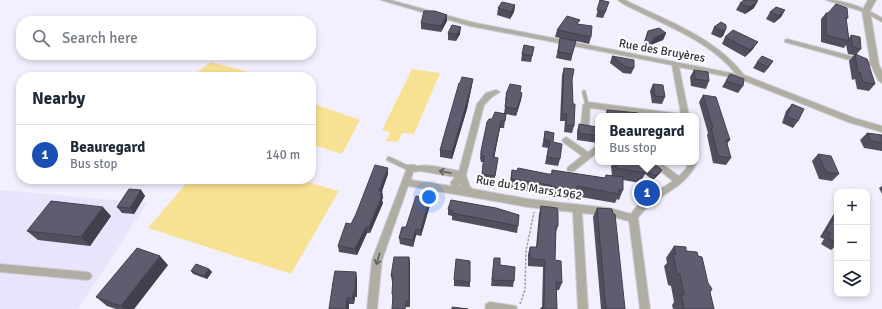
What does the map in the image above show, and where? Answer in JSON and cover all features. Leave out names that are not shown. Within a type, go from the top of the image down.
[{"type":"street","name":"Rue des Bruyères","points":[[384,0],[470,24],[675,65],[742,76],[851,120],[882,128]]},
{"type":"street","points":[[621,0],[648,15],[701,40],[731,63],[742,76]]},
{"type":"street","points":[[829,0],[866,11],[882,20]]},
{"type":"street","points":[[872,0],[866,11],[875,65],[882,80]]},
{"type":"street","points":[[787,41],[875,65]]},
{"type":"street","points":[[675,65],[684,113]]},
{"type":"street","points":[[457,190],[454,184],[462,175],[481,104],[489,95],[496,92]]},
{"type":"street","points":[[585,126],[587,105],[655,113]]},
{"type":"street","points":[[566,140],[588,156]]},
{"type":"street","points":[[571,169],[595,150]]},
{"type":"street","points":[[657,165],[678,180]]},
{"type":"street","points":[[645,309],[633,218],[638,209],[688,172],[692,165]]},
{"type":"street","points":[[372,309],[377,260],[408,174],[414,167]]},
{"type":"street","name":"Rue du 19 Mars 1962","points":[[414,167],[462,175],[466,189],[471,193],[536,204],[609,212],[633,218]]},
{"type":"street","points":[[405,182],[471,193]]},
{"type":"street","points":[[577,209],[583,309]]},
{"type":"street","points":[[0,268],[87,276]]},
{"type":"street","points":[[490,309],[490,307],[512,309]]},
{"type":"lane","points":[[584,92],[587,105]]},
{"type":"lane","points":[[389,159],[406,166],[414,167]]},
{"type":"path","points":[[519,309],[525,290],[526,251],[536,204]]},
{"type":"shaded area","points":[[211,62],[249,72],[198,72]]},
{"type":"shaded area","points":[[412,69],[440,73],[414,134],[402,133],[398,142],[386,141],[390,132],[382,130]]},
{"type":"shaded area","points":[[316,105],[360,120],[342,154],[316,146]]},
{"type":"shaded area","points":[[186,184],[314,184],[339,191],[291,274],[148,228]]},
{"type":"shaded area","points":[[0,190],[147,203],[78,309],[0,309]]},
{"type":"building","points":[[600,0],[609,2],[605,12],[597,10]]},
{"type":"building","points":[[744,0],[758,1],[749,7],[740,3]]},
{"type":"building","points":[[502,2],[515,5],[511,12],[498,8]]},
{"type":"building","points":[[836,4],[847,8],[848,18],[846,17],[849,41],[826,35],[826,13],[828,13]]},
{"type":"building","points":[[776,7],[785,10],[779,16],[770,12]]},
{"type":"building","points":[[424,11],[435,11],[447,15],[441,26],[421,23]]},
{"type":"building","points":[[567,16],[580,20],[577,24],[592,26],[591,37],[557,30]]},
{"type":"building","points":[[721,22],[726,25],[726,29],[723,31],[714,27]]},
{"type":"building","points":[[452,25],[461,27],[457,34],[448,33]]},
{"type":"building","points":[[659,28],[666,33],[654,38],[651,45],[644,44],[648,31]]},
{"type":"building","points":[[733,30],[758,42],[750,50],[725,37]]},
{"type":"building","points":[[851,35],[860,37],[861,49],[853,47]]},
{"type":"building","points":[[560,38],[576,41],[572,54],[558,52]]},
{"type":"building","points":[[524,45],[534,47],[532,56],[522,54]]},
{"type":"building","points":[[855,54],[867,59],[875,84],[863,82],[860,72],[858,73]]},
{"type":"building","points":[[612,56],[634,60],[634,68],[626,67]]},
{"type":"building","points":[[762,56],[773,61],[768,67],[757,62]]},
{"type":"building","points":[[564,68],[574,69],[572,80],[573,104],[575,104],[574,126],[566,125],[567,114],[562,114]]},
{"type":"building","points":[[694,70],[708,72],[709,81],[695,79]]},
{"type":"building","points":[[730,74],[744,79],[743,86],[726,81]]},
{"type":"building","points":[[462,77],[473,79],[452,152],[440,150],[459,83]]},
{"type":"building","points":[[510,84],[521,86],[520,92],[522,93],[517,109],[505,107],[506,94]]},
{"type":"building","points":[[653,84],[663,85],[665,97],[655,96]]},
{"type":"building","points":[[703,95],[716,97],[730,140],[726,140],[731,158],[718,156],[711,128],[713,128]]},
{"type":"building","points":[[792,104],[804,109],[798,121],[787,116]]},
{"type":"building","points":[[607,110],[638,113],[607,113]]},
{"type":"building","points":[[495,112],[506,114],[505,121],[501,121],[493,157],[498,158],[495,176],[482,174],[484,156],[481,155],[481,151],[487,122],[489,119],[492,119]]},
{"type":"building","points":[[579,124],[595,127],[595,136],[579,133]]},
{"type":"building","points":[[545,131],[554,133],[553,142],[562,144],[560,159],[547,157],[550,141],[544,140]]},
{"type":"building","points":[[867,133],[882,135],[882,143],[871,141]]},
{"type":"building","points":[[818,154],[831,156],[839,174],[826,172]]},
{"type":"building","points":[[375,165],[388,168],[379,191],[382,191],[380,196],[382,196],[369,227],[366,227],[355,249],[338,246],[346,223],[351,224],[356,214]]},
{"type":"building","points":[[616,165],[645,165],[645,173],[616,168]]},
{"type":"building","points":[[651,165],[656,165],[662,170],[655,176],[646,170]]},
{"type":"building","points":[[518,168],[548,174],[552,174],[552,170],[605,178],[606,175],[623,177],[623,190],[619,190],[619,194],[577,186],[577,191],[551,187],[551,185],[511,179],[512,170],[517,171]]},
{"type":"building","points":[[129,189],[141,190],[130,208],[117,207]]},
{"type":"building","points":[[416,196],[429,199],[421,230],[416,229],[413,240],[399,238],[402,227],[406,227]]},
{"type":"building","points":[[451,200],[496,208],[519,215],[518,226],[452,213],[453,210],[448,209]]},
{"type":"building","points":[[51,201],[103,207],[81,237],[27,231]]},
{"type":"building","points":[[541,206],[557,208],[558,212],[555,260],[561,261],[562,283],[556,282],[557,309],[541,309],[544,307],[545,260],[530,259],[530,247],[537,247]]},
{"type":"building","points":[[597,208],[612,209],[613,214],[615,214],[625,309],[606,309]]},
{"type":"building","points":[[834,218],[834,241],[828,238],[831,233],[826,231]]},
{"type":"building","points":[[674,246],[686,247],[686,251],[697,252],[698,256],[702,257],[708,283],[712,289],[710,292],[714,309],[684,309],[681,294],[684,295],[680,274],[677,274],[673,254],[676,255]]},
{"type":"building","points":[[137,248],[160,256],[121,306],[96,297]]},
{"type":"building","points":[[394,257],[409,257],[409,301],[406,301],[405,309],[392,309],[393,276],[391,276]]},
{"type":"building","points":[[494,258],[500,258],[500,265],[515,267],[514,281],[492,280]]},
{"type":"building","points":[[456,259],[470,261],[470,282],[454,280]]},
{"type":"building","points":[[196,264],[209,269],[204,276],[191,271]]},
{"type":"building","points":[[335,271],[356,272],[355,292],[353,292],[353,298],[347,298],[346,309],[329,309]]},
{"type":"building","points":[[452,307],[468,309],[452,309]]},
{"type":"place","name":"Beauregard","points":[[647,193]]}]
